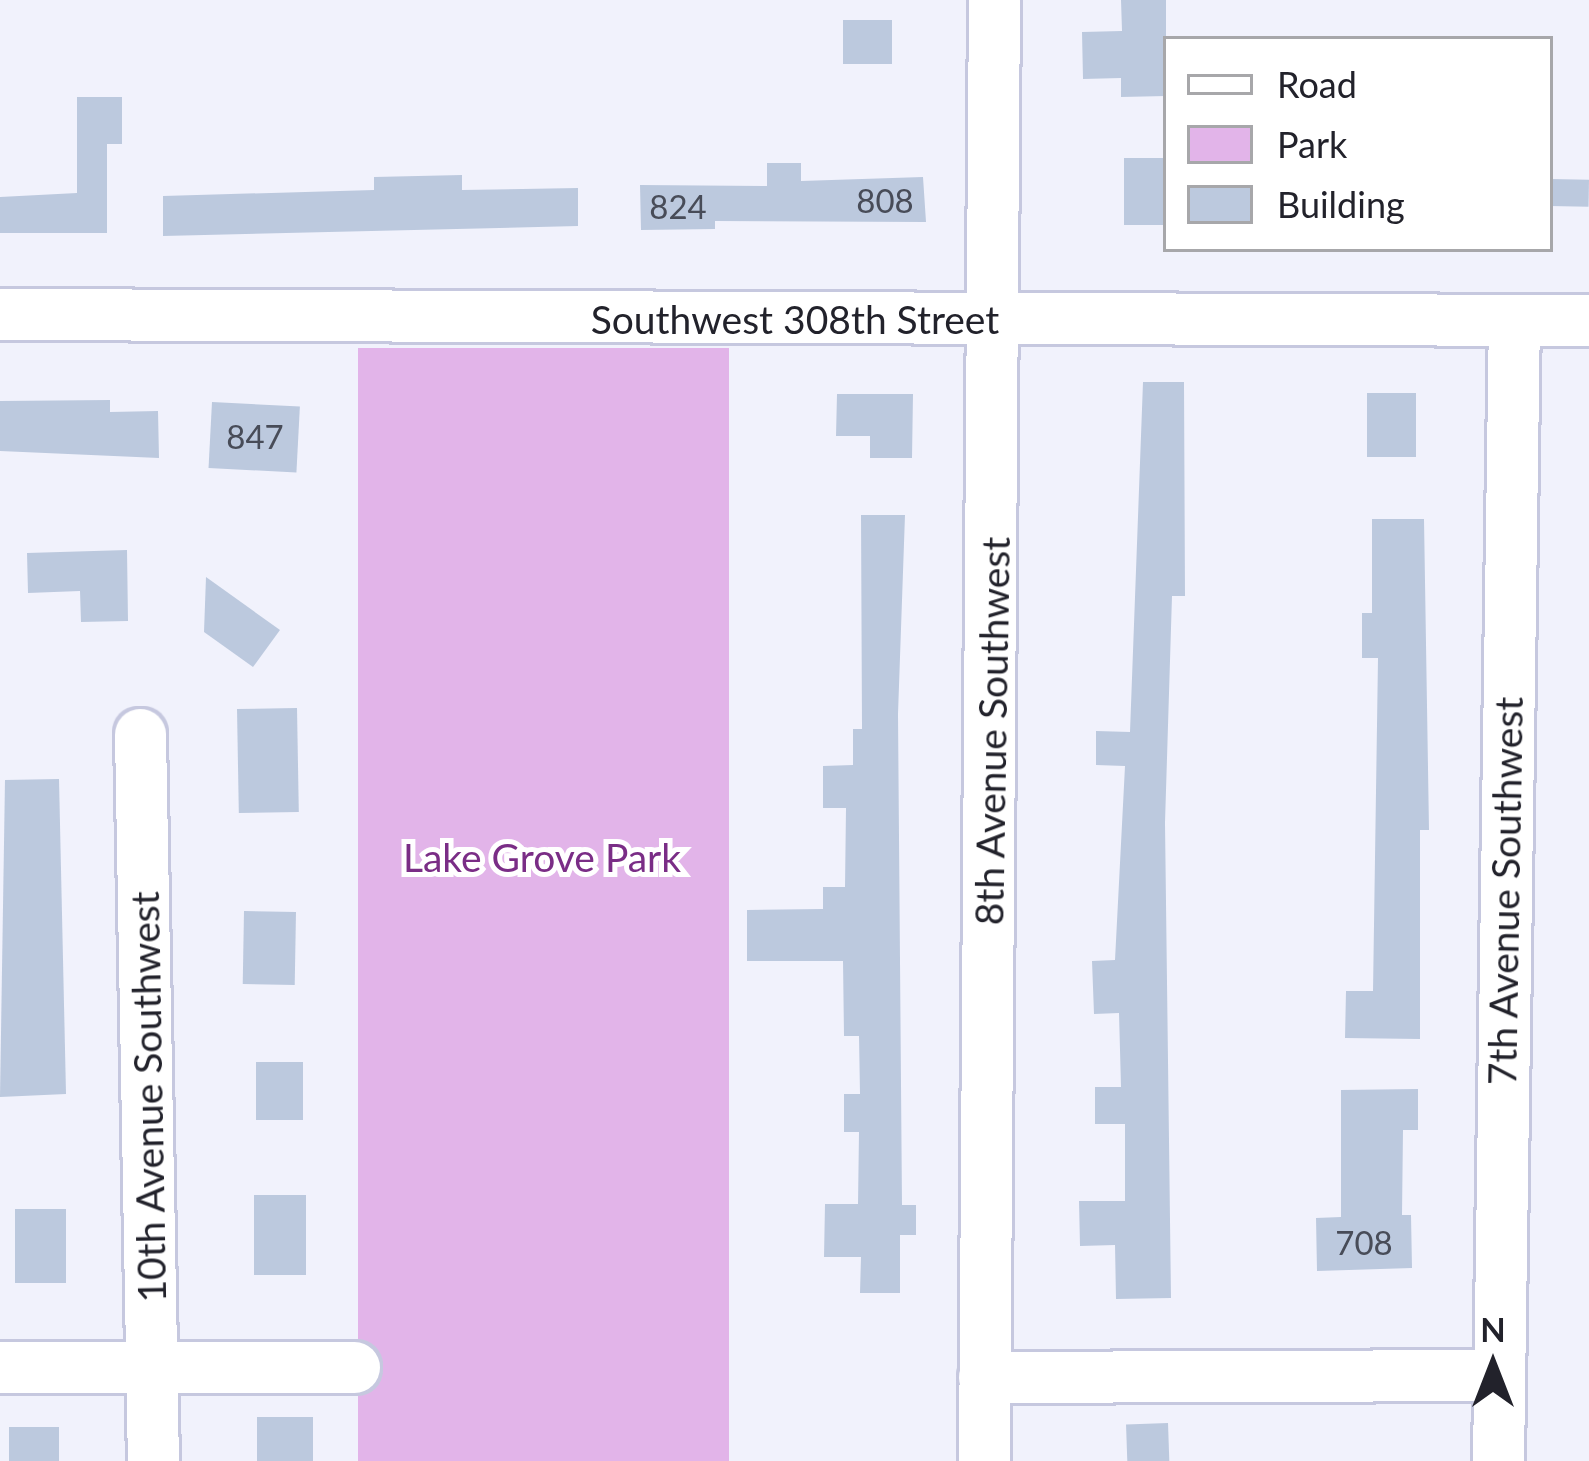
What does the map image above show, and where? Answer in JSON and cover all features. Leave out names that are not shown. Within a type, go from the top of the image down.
[{"type":"street","name":"8th Avenue Southwest","points":[[984,1461],[997,320],[994,0]]},
{"type":"street","name":"Southwest 308th Street","points":[[0,314],[1589,320]]},
{"type":"street","name":"7th Avenue Southwest","points":[[1498,1461],[1514,322]]},
{"type":"street","name":"10th Avenue Southwest","points":[[140,734],[153,1461]]},
{"type":"street","points":[[0,1367],[355,1367]]},
{"type":"street","points":[[984,1376],[1497,1375]]},
{"type":"green space","name":"Lake Grove Park","points":[[358,348],[729,348],[729,1461],[358,1461]]},
{"type":"building","points":[[1121,0],[1166,0],[1163,96],[1121,97],[1121,78],[1083,79],[1082,32],[1122,31]]},
{"type":"building","points":[[843,20],[892,20],[892,64],[843,64]]},
{"type":"building","points":[[77,97],[122,97],[122,144],[107,144],[107,233],[0,233],[0,197],[77,193]]},
{"type":"building","points":[[1124,158],[1163,158],[1163,225],[1124,225]]},
{"type":"building","points":[[767,163],[801,163],[801,181],[923,177],[926,222],[715,221],[715,229],[641,230],[640,185],[767,186]]},
{"type":"building","points":[[462,175],[462,190],[578,188],[578,226],[163,236],[163,196],[374,190],[374,177]]},
{"type":"building","points":[[1553,179],[1589,180],[1589,207],[1553,206]]},
{"type":"building","points":[[1143,382],[1184,382],[1185,596],[1172,596],[1165,823],[1171,1298],[1116,1299],[1115,1245],[1080,1246],[1079,1201],[1125,1201],[1125,1124],[1095,1124],[1095,1087],[1121,1087],[1119,1013],[1094,1014],[1092,961],[1115,960],[1125,766],[1096,765],[1096,731],[1130,732]]},
{"type":"building","points":[[1367,393],[1416,393],[1416,457],[1367,457]]},
{"type":"building","points":[[837,394],[913,394],[912,458],[870,458],[870,436],[836,436]]},
{"type":"building","points":[[110,400],[110,412],[158,411],[159,458],[0,451],[0,401]]},
{"type":"building","points":[[212,402],[300,407],[296,473],[209,468]]},
{"type":"building","points":[[861,515],[905,515],[898,714],[902,1205],[916,1205],[916,1235],[900,1235],[900,1293],[860,1293],[861,1257],[824,1257],[825,1204],[858,1204],[859,1132],[844,1132],[844,1094],[860,1094],[859,1036],[844,1036],[843,961],[747,961],[747,910],[823,909],[823,887],[845,887],[846,808],[823,808],[823,766],[853,765],[853,729],[862,729]]},
{"type":"building","points":[[1372,519],[1424,519],[1429,830],[1420,830],[1420,1039],[1345,1038],[1346,991],[1373,991],[1378,658],[1362,658],[1362,613],[1372,613]]},
{"type":"building","points":[[127,550],[128,621],[81,622],[80,591],[28,593],[27,553]]},
{"type":"building","points":[[206,577],[280,630],[253,667],[204,632]]},
{"type":"building","points":[[297,708],[299,812],[239,813],[237,709]]},
{"type":"building","points":[[59,779],[66,1094],[0,1097],[5,780]]},
{"type":"building","points":[[244,911],[296,912],[295,985],[243,984]]},
{"type":"building","points":[[256,1062],[303,1062],[303,1120],[256,1120]]},
{"type":"building","points":[[1418,1089],[1418,1130],[1403,1130],[1402,1215],[1411,1215],[1412,1268],[1317,1271],[1316,1218],[1341,1217],[1341,1090]]},
{"type":"building","points":[[254,1195],[306,1195],[306,1275],[254,1275]]},
{"type":"building","points":[[15,1209],[66,1209],[66,1283],[15,1283]]},
{"type":"building","points":[[257,1417],[313,1417],[313,1461],[257,1461]]},
{"type":"building","points":[[1168,1423],[1169,1461],[1127,1461],[1126,1424]]},
{"type":"building","points":[[9,1427],[59,1427],[59,1461],[9,1461]]}]
